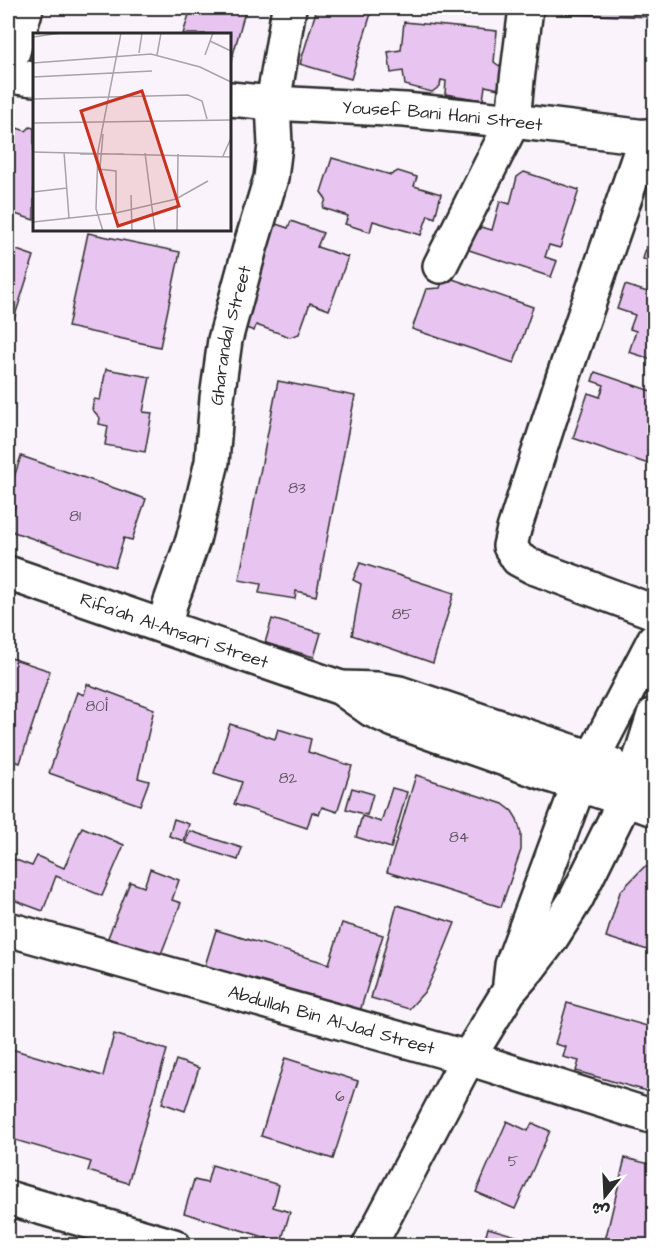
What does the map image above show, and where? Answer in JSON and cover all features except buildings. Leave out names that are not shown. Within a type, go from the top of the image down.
[{"type":"street","points":[[8,68],[26,8]]},
{"type":"street","name":"Gharandal Street","points":[[165,627],[170,604],[194,540],[212,462],[217,398],[225,340],[271,178],[275,145],[273,103],[289,8]]},
{"type":"street","points":[[440,266],[513,121],[526,8]]},
{"type":"street","points":[[8,76],[33,79]]},
{"type":"street","name":"Yousef Bani Hani Street","points":[[231,99],[405,110],[650,137]]},
{"type":"street","points":[[650,137],[561,386],[510,546],[518,559],[533,567],[654,612]]},
{"type":"street","name":"Rifa'ah Al-Ansari Street","points":[[8,573],[341,688],[372,710],[394,720],[586,772],[642,790]]},
{"type":"street","points":[[509,991],[512,965],[586,772],[654,640]]},
{"type":"street","points":[[369,1245],[468,1058],[509,991],[545,947],[642,790],[654,715]]},
{"type":"street","name":"Abdullah Bin Al-Jad Street","points":[[8,929],[468,1058],[654,1117]]},
{"type":"street","points":[[8,1198],[174,1245]]}]
